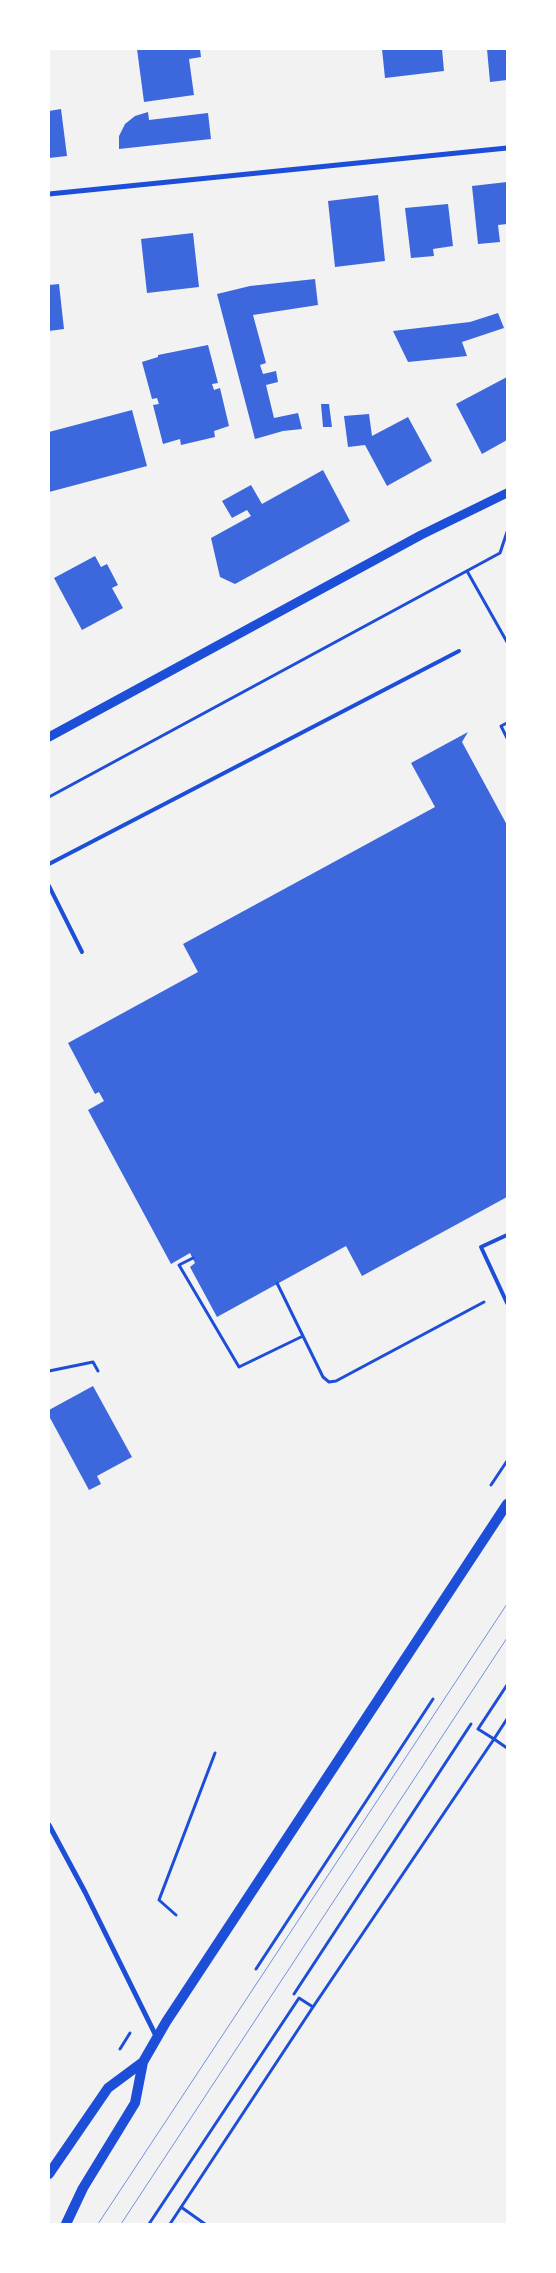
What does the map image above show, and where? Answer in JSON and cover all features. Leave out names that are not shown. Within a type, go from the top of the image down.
[{"type":"main road","points":[[66,2224],[83,2188],[135,2103],[143,2062],[157,2039],[507,1504]]},
{"type":"main road","points":[[49,2174],[108,2088],[143,2062]]},
{"type":"street","points":[[49,194],[507,148]]},
{"type":"street","points":[[49,737],[421,535],[507,494]]},
{"type":"street","points":[[49,1825],[85,1892],[157,2039]]},
{"type":"lane","points":[[49,864],[459,651]]},
{"type":"lane","points":[[49,886],[82,952]]},
{"type":"lane","points":[[507,1235],[481,1247],[507,1303]]},
{"type":"path","points":[[49,797],[500,553],[507,532]]},
{"type":"path","points":[[467,571],[507,642]]},
{"type":"path","points":[[507,723],[501,726],[507,738]]},
{"type":"path","points":[[193,1258],[179,1265],[239,1367],[303,1336]]},
{"type":"path","points":[[277,1283],[322,1377],[329,1382],[336,1381],[502,1292]]},
{"type":"path","points":[[49,1371],[94,1362],[98,1371]]},
{"type":"path","points":[[507,1685],[478,1729],[507,1748]]},
{"type":"path","points":[[256,1969],[433,1699]]},
{"type":"path","points":[[170,2224],[313,2007],[507,1719]]},
{"type":"path","points":[[294,1994],[470,1724]]},
{"type":"path","points":[[176,1915],[159,1900],[215,1753]]},
{"type":"path","points":[[149,2224],[299,1998],[313,2007]]},
{"type":"path","points":[[181,2207],[205,2224]]},
{"type":"building","points":[[137,49],[200,49],[201,57],[189,59],[194,95],[144,102]]},
{"type":"building","points":[[382,49],[442,49],[444,71],[385,78]]},
{"type":"building","points":[[487,49],[507,49],[507,80],[490,82]]},
{"type":"building","points":[[61,109],[67,156],[49,158],[49,111]]},
{"type":"building","points":[[148,112],[149,120],[208,113],[211,139],[119,149],[119,136],[125,124],[135,116]]},
{"type":"building","points":[[507,182],[507,224],[498,225],[500,242],[478,244],[472,186]]},
{"type":"building","points":[[378,195],[385,261],[335,267],[328,201]]},
{"type":"building","points":[[448,204],[453,246],[433,249],[434,256],[411,258],[405,208]]},
{"type":"building","points":[[193,233],[199,287],[147,293],[141,239]]},
{"type":"building","points":[[315,279],[318,305],[253,315],[266,363],[260,365],[263,374],[276,371],[278,382],[266,385],[274,418],[298,413],[302,429],[283,431],[255,439],[217,294],[250,286]]},
{"type":"building","points":[[59,284],[64,329],[49,331],[49,285]]},
{"type":"building","points":[[498,313],[504,328],[462,342],[467,356],[408,362],[393,331],[470,322]]},
{"type":"building","points":[[208,345],[218,383],[212,384],[214,390],[220,388],[229,426],[214,431],[215,437],[181,445],[180,439],[163,444],[153,405],[159,404],[157,398],[152,399],[142,362],[158,357],[158,355]]},
{"type":"building","points":[[507,377],[507,440],[482,454],[456,404]]},
{"type":"building","points":[[321,404],[329,404],[332,427],[323,427]]},
{"type":"building","points":[[132,410],[147,466],[49,492],[49,432]]},
{"type":"building","points":[[369,414],[372,436],[408,417],[432,461],[387,486],[365,445],[348,447],[344,416]]},
{"type":"building","points":[[323,470],[350,521],[235,584],[220,577],[211,538],[251,516],[247,510],[232,518],[222,501],[251,485],[262,504]]},
{"type":"building","points":[[95,556],[101,567],[107,564],[118,585],[112,588],[123,608],[82,630],[54,578]]},
{"type":"building","points":[[468,732],[462,742],[507,825],[507,1197],[362,1276],[346,1246],[217,1317],[190,1267],[195,1263],[190,1253],[171,1264],[88,1110],[104,1101],[99,1092],[95,1094],[68,1043],[198,972],[183,944],[435,807],[411,763]]},
{"type":"building","points":[[93,1386],[132,1457],[97,1476],[101,1484],[89,1490],[49,1416],[49,1410]]},
{"type":"tram line","points":[[98,2224],[507,1604]]},
{"type":"tram line","points":[[121,2224],[507,1638]]}]
